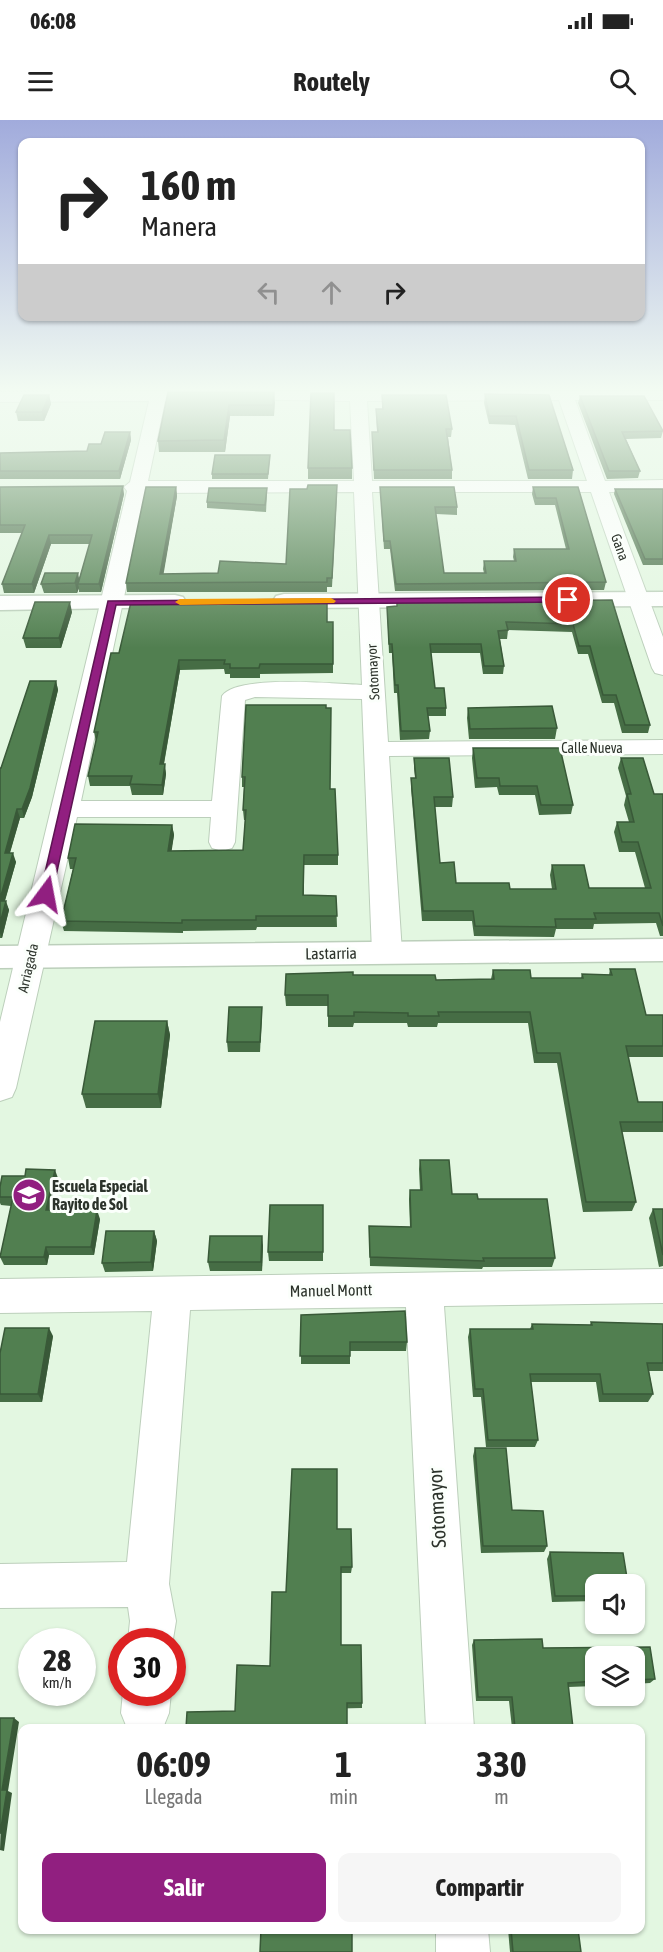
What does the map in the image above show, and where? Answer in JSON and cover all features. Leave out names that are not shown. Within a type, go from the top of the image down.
[{"type":"main road","points":[[266,602],[663,599]]},
{"type":"main road","points":[[0,603],[195,602]]},
{"type":"main road","name":"Lastarria","points":[[0,957],[663,950]]},
{"type":"street","name":"Arriagada","points":[[0,1088],[66,810],[139,476]]},
{"type":"street","name":"Sotomayor","points":[[362,476],[387,952]]},
{"type":"street","name":"Gana","points":[[595,476],[663,668]]},
{"type":"street","points":[[114,488],[663,486]]},
{"type":"street","points":[[222,843],[234,696],[253,690],[374,692]]},
{"type":"street","name":"Calle Nueva","points":[[376,749],[663,747]]},
{"type":"street","points":[[66,810],[224,809]]},
{"type":"street","name":"Manuel Montt","points":[[0,1296],[663,1286]]},
{"type":"street","name":"Sotomayor","points":[[424,1288],[450,1724]]},
{"type":"street","points":[[152,1628],[147,1584],[173,1293]]},
{"type":"street","points":[[0,1586],[147,1584]]},
{"type":"street","points":[[462,1934],[463,1952]]},
{"type":"building","points":[[308,485],[337,485],[332,578],[327,578],[327,582],[126,583],[146,487],[176,487],[160,574],[218,573],[220,561],[286,564],[290,489],[307,489]]},
{"type":"building","points":[[123,486],[99,584],[78,584],[92,535],[49,535],[32,584],[2,584],[25,525],[0,525],[0,487]]},
{"type":"building","points":[[380,487],[454,487],[457,507],[435,507],[444,573],[486,573],[484,561],[516,561],[514,549],[569,549],[556,498],[536,498],[533,487],[578,487],[606,582],[396,584],[390,541],[384,541]]},
{"type":"building","points":[[209,488],[267,488],[265,505],[207,502]]},
{"type":"building","points":[[615,489],[663,489],[663,559],[645,559]]},
{"type":"building","points":[[45,573],[78,573],[75,583],[41,584]]},
{"type":"building","points":[[612,600],[650,725],[625,725],[616,695],[603,695],[590,646],[579,646],[573,624],[506,622],[508,630],[498,631],[504,666],[484,666],[481,644],[430,644],[435,688],[444,688],[446,708],[427,708],[430,731],[401,731],[398,685],[395,685],[392,644],[389,644],[387,607],[397,606],[397,602]]},
{"type":"building","points":[[327,601],[327,622],[333,622],[333,664],[260,664],[259,668],[230,668],[230,664],[224,664],[225,660],[179,660],[160,764],[165,764],[162,785],[130,784],[132,776],[88,776],[98,732],[94,732],[111,653],[119,653],[131,602]]},
{"type":"building","points":[[35,602],[70,602],[59,638],[23,638]]},
{"type":"building","points":[[30,681],[56,681],[30,788],[22,809],[17,809],[5,853],[13,853],[0,899],[0,768]]},
{"type":"building","points":[[246,705],[326,705],[326,708],[331,708],[330,789],[335,789],[338,855],[304,855],[303,895],[336,896],[337,916],[256,916],[256,920],[182,920],[182,923],[61,921],[76,858],[68,858],[75,824],[172,825],[168,851],[243,850],[246,810],[243,810],[245,777],[242,777]]},
{"type":"building","points":[[552,706],[557,728],[470,729],[468,708]]},
{"type":"building","points":[[473,748],[560,748],[573,805],[541,805],[537,786],[500,786],[499,778],[477,778]]},
{"type":"building","points":[[414,758],[449,758],[453,797],[434,797],[440,863],[454,862],[456,883],[509,883],[510,889],[556,889],[552,865],[584,865],[589,888],[651,888],[638,842],[622,842],[617,822],[634,822],[627,794],[631,794],[621,758],[643,758],[654,794],[663,794],[663,926],[659,913],[594,913],[596,919],[555,919],[556,927],[475,926],[473,911],[423,911],[411,778],[416,778]]},
{"type":"building","points":[[0,901],[6,901],[0,923]]},
{"type":"building","points":[[610,969],[635,969],[646,1015],[663,1015],[663,1046],[626,1046],[638,1102],[663,1102],[663,1122],[620,1122],[636,1202],[586,1202],[560,1053],[537,1053],[530,1012],[438,1012],[439,1016],[408,1016],[408,1013],[354,1012],[354,1016],[328,1016],[328,995],[285,995],[286,974],[353,972],[353,975],[435,975],[436,980],[494,979],[493,970],[530,970],[531,978],[583,978],[582,974],[612,975]]},
{"type":"building","points":[[229,1007],[262,1007],[260,1042],[227,1042]]},
{"type":"building","points":[[95,1021],[167,1021],[158,1094],[82,1094]]},
{"type":"building","points":[[420,1160],[449,1160],[452,1194],[477,1194],[478,1199],[547,1199],[555,1258],[483,1258],[484,1261],[370,1257],[369,1226],[411,1227],[410,1190],[422,1190]]},
{"type":"building","points":[[26,1169],[55,1170],[46,1210],[97,1210],[91,1247],[46,1247],[44,1257],[0,1257],[13,1197],[0,1197],[2,1176],[25,1176]]},
{"type":"building","points":[[270,1205],[323,1205],[323,1252],[268,1252]]},
{"type":"building","points":[[653,1209],[663,1209],[663,1255]]},
{"type":"building","points":[[106,1231],[154,1231],[151,1262],[102,1263]]},
{"type":"building","points":[[210,1236],[262,1236],[261,1262],[208,1262]]},
{"type":"building","points":[[405,1311],[407,1342],[350,1342],[350,1356],[300,1356],[301,1315]]},
{"type":"building","points":[[591,1322],[663,1324],[663,1363],[647,1363],[653,1394],[603,1394],[600,1374],[530,1374],[538,1440],[488,1440],[483,1389],[475,1389],[470,1329],[533,1329],[532,1324],[592,1325]]},
{"type":"building","points":[[5,1328],[49,1328],[38,1394],[0,1394],[0,1353]]},
{"type":"building","points":[[475,1448],[506,1448],[512,1510],[543,1511],[547,1546],[483,1546]]},
{"type":"building","points":[[292,1469],[337,1469],[337,1529],[351,1529],[352,1567],[341,1567],[341,1645],[361,1645],[362,1703],[347,1703],[347,1724],[186,1724],[187,1712],[235,1711],[237,1665],[270,1666],[272,1592],[286,1592]]},
{"type":"building","points":[[550,1552],[623,1553],[626,1574],[585,1574],[585,1596],[555,1596]]},
{"type":"building","points":[[542,1639],[543,1648],[585,1648],[585,1682],[568,1683],[573,1724],[515,1724],[512,1697],[478,1697],[474,1640]]},
{"type":"building","points":[[645,1647],[650,1647],[655,1679],[645,1679]]},
{"type":"building","points":[[0,1718],[14,1718],[2,1790],[7,1790],[0,1834]]},
{"type":"building","points":[[261,1934],[352,1934],[352,1952],[260,1952]]},
{"type":"building","points":[[511,1934],[579,1934],[581,1952],[513,1952]]},
{"type":"slow traffic","points":[[180,602],[331,601]]},
{"type":"place","name":"Escuela Especial Rayito de Sol","points":[[29,1195]]},
{"type":"route","points":[[46,894],[112,603],[568,600]]}]
